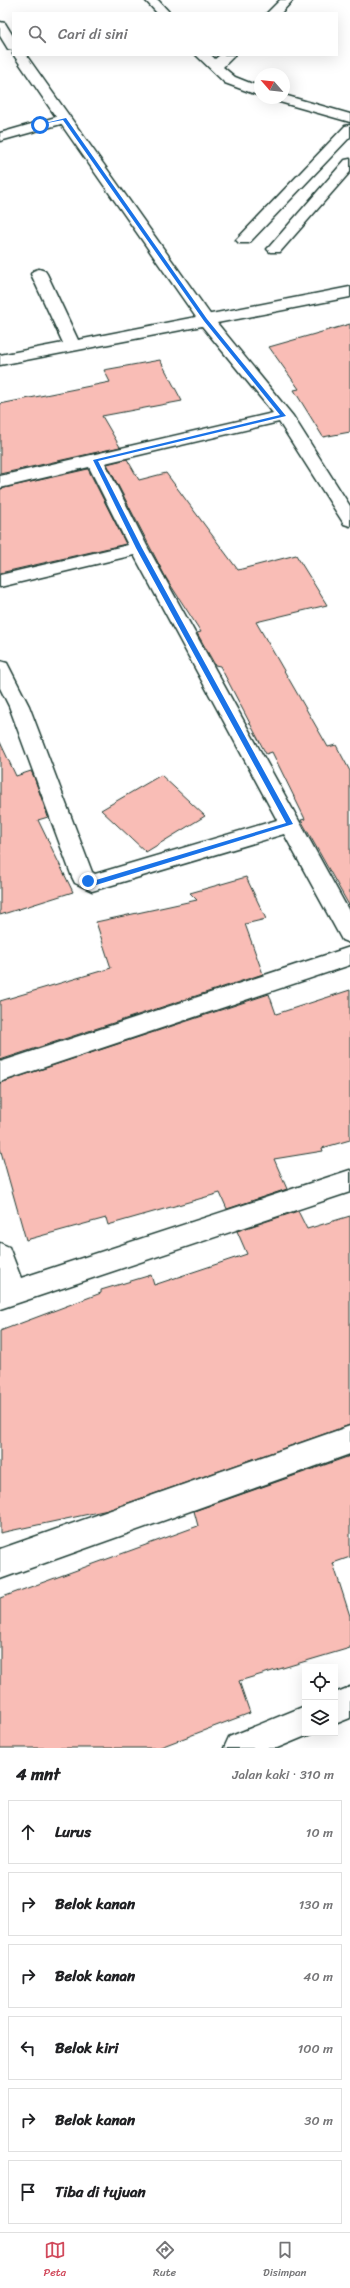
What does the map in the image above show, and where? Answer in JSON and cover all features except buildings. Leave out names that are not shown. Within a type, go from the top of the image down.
[{"type":"street","points":[[151,0],[163,12]]},
{"type":"street","points":[[274,12],[287,0]]},
{"type":"street","points":[[0,26],[12,44]]},
{"type":"street","points":[[20,56],[206,320],[284,416],[350,520]]},
{"type":"street","points":[[204,56],[230,80],[254,90]]},
{"type":"street","points":[[215,67],[227,56]]},
{"type":"street","points":[[290,101],[350,118]]},
{"type":"street","points":[[0,137],[64,119]]},
{"type":"street","points":[[244,240],[350,129]]},
{"type":"street","points":[[276,249],[350,163]]},
{"type":"street","points":[[39,274],[73,346]]},
{"type":"street","points":[[0,360],[350,292]]},
{"type":"street","points":[[0,482],[284,416]]},
{"type":"street","points":[[95,460],[139,548],[350,934]]},
{"type":"street","points":[[0,580],[139,548]]},
{"type":"street","points":[[0,668],[18,706],[83,877],[92,883],[290,824]]},
{"type":"street","points":[[0,1072],[350,956]]},
{"type":"street","points":[[0,1255],[6,1295],[350,1181]]},
{"type":"street","points":[[0,1564],[350,1440]]},
{"type":"street","points":[[338,1708],[350,1702]]},
{"type":"street","points":[[240,1748],[302,1722]]},
{"type":"route","points":[[40,125],[64,119],[206,320],[284,416],[95,460],[139,548],[290,824],[96,883],[88,881]]}]
